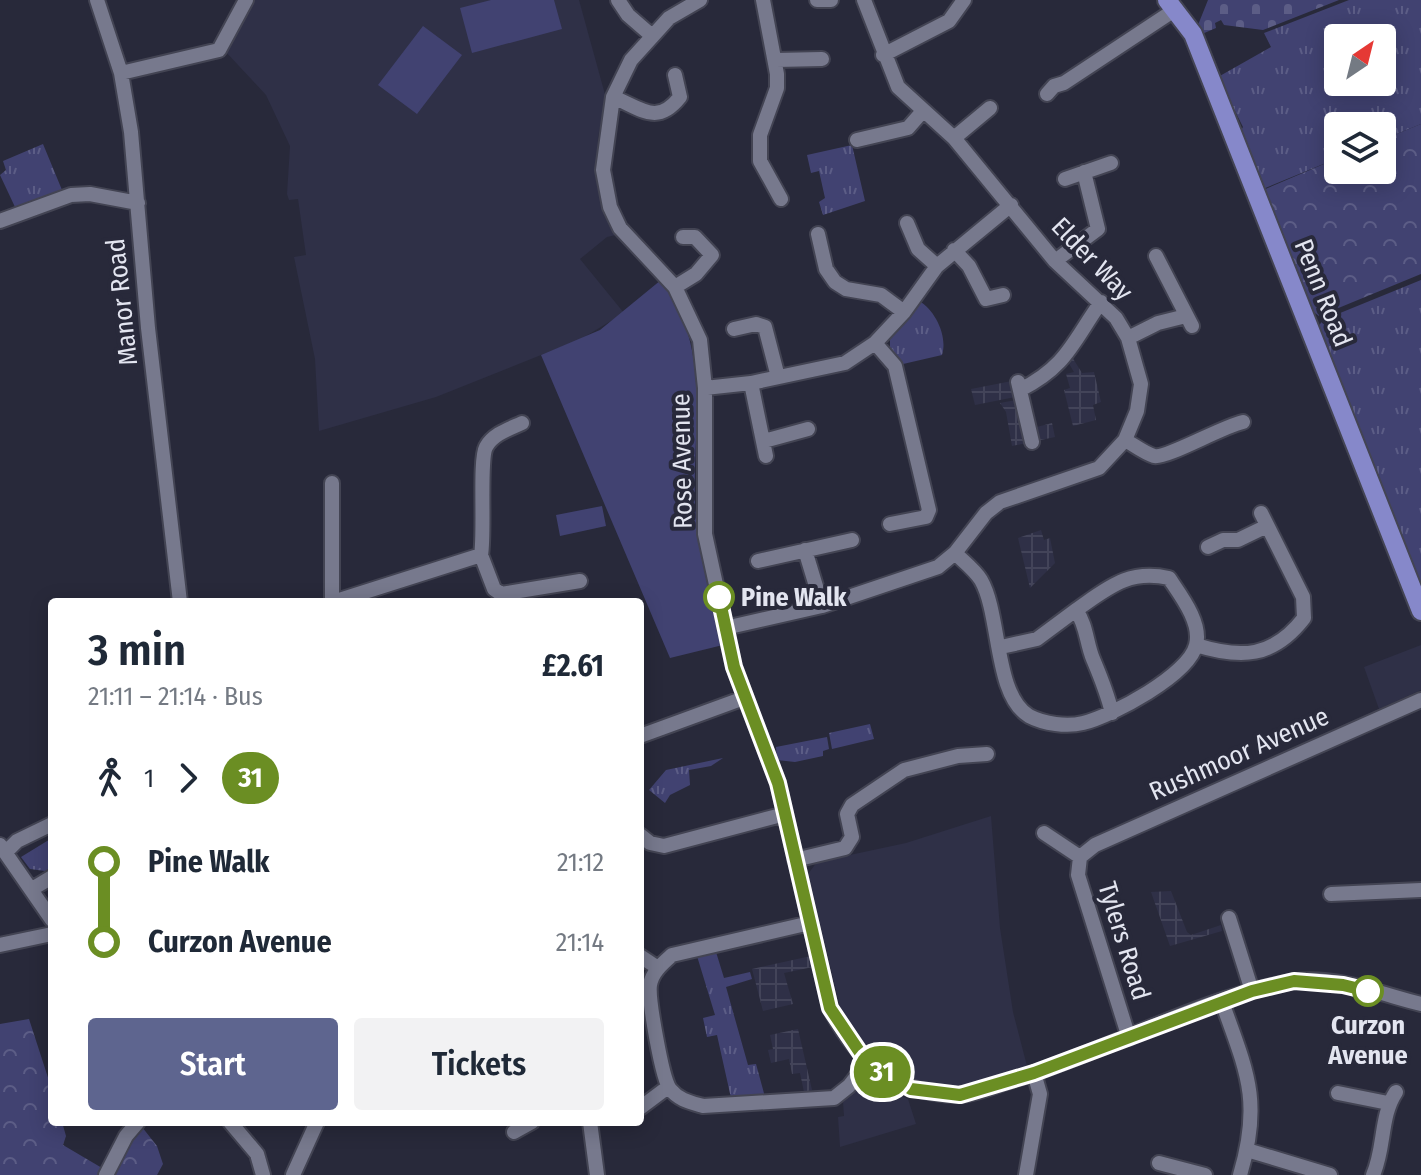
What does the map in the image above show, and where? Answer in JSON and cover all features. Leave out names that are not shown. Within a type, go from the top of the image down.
[{"type":"main road","name":"Penn Road","points":[[1171,4],[1193,34],[1421,611]]},
{"type":"street","name":"Manor Road","points":[[97,0],[121,73],[138,203],[148,328],[180,598]]},
{"type":"street","points":[[121,73],[219,50],[246,0]]},
{"type":"street","points":[[618,0],[628,15],[651,35]]},
{"type":"street","name":"Rose Avenue","points":[[700,0],[680,11],[651,35],[631,60],[613,97],[603,170],[610,207],[620,228],[675,287],[700,340],[705,388],[703,509],[725,628],[744,698],[778,783],[830,1008],[867,1063],[911,1089],[960,1095],[1034,1073],[1222,1002]]},
{"type":"street","points":[[763,0],[764,18],[776,60],[777,88],[760,135],[760,161],[781,199]]},
{"type":"street","points":[[820,0],[831,0]]},
{"type":"street","name":"Elder Way","points":[[864,0],[898,87],[954,138],[1055,261],[1101,302],[1128,338],[1141,384],[1133,426],[1125,440],[1099,468],[1000,502],[986,513],[955,553]]},
{"type":"street","points":[[883,55],[949,21],[964,0]]},
{"type":"street","points":[[1047,94],[1171,4]]},
{"type":"street","points":[[776,60],[822,59]]},
{"type":"street","points":[[613,97],[655,115],[668,111],[680,97],[675,75]]},
{"type":"street","points":[[954,138],[992,112],[982,94]]},
{"type":"street","points":[[857,140],[908,128],[922,112]]},
{"type":"street","points":[[1065,179],[1111,163]]},
{"type":"street","points":[[1055,261],[1105,226],[1084,172]]},
{"type":"street","points":[[0,221],[71,195],[90,194],[138,203]]},
{"type":"street","points":[[705,388],[751,383],[845,363],[875,343],[904,312],[937,266],[1011,205]]},
{"type":"street","points":[[907,223],[918,249],[937,266]]},
{"type":"street","points":[[818,234],[826,269],[835,282],[846,289],[881,295],[904,312]]},
{"type":"street","points":[[675,287],[696,274],[717,252],[695,237],[683,237]]},
{"type":"street","points":[[954,250],[969,266],[986,299],[1003,295]]},
{"type":"street","points":[[1128,338],[1158,323],[1189,321],[1156,256]]},
{"type":"street","points":[[1032,442],[1019,386],[1041,379],[1066,358],[1101,302]]},
{"type":"street","points":[[734,329],[756,324],[765,327],[778,377]]},
{"type":"street","points":[[875,343],[895,366],[929,510],[926,517],[890,524]]},
{"type":"street","points":[[751,383],[765,449],[808,429]]},
{"type":"street","points":[[1125,440],[1155,457],[1169,455],[1196,439],[1243,422]]},
{"type":"street","points":[[522,423],[497,435],[486,446],[482,458],[485,527],[481,555],[494,589],[501,594],[580,581]]},
{"type":"street","points":[[332,483],[333,598]]},
{"type":"street","points":[[1196,645],[1243,656],[1292,633],[1304,618],[1303,597],[1264,520],[1238,540],[1223,540],[1208,547]]},
{"type":"street","points":[[758,561],[852,540]]},
{"type":"street","points":[[805,550],[822,606]]},
{"type":"street","points":[[725,628],[822,606],[917,576],[938,567],[955,553],[980,580],[1001,647],[1007,687],[1019,707],[1044,722],[1080,724],[1112,713],[1188,662],[1196,645],[1197,631],[1169,578],[1146,573],[1121,581],[1037,639],[1001,647]]},
{"type":"street","points":[[346,598],[481,555]]},
{"type":"street","points":[[1076,610],[1085,622],[1092,657],[1102,671],[1112,713]]},
{"type":"street","points":[[644,735],[744,698]]},
{"type":"street","name":"Rushmoor Avenue","points":[[1080,857],[1095,845],[1138,825],[1421,700]]},
{"type":"street","points":[[795,860],[845,848],[852,837],[847,814],[852,805],[904,770],[958,756],[987,754]]},
{"type":"street","points":[[644,838],[664,846],[785,814]]},
{"type":"street","points":[[48,826],[3,848],[48,914]]},
{"type":"street","points":[[1044,833],[1080,857]]},
{"type":"street","name":"Tylers Road","points":[[1080,857],[1078,875],[1129,1038]]},
{"type":"street","points":[[32,889],[48,879]]},
{"type":"street","points":[[1331,894],[1421,890]]},
{"type":"street","points":[[1229,918],[1252,991]]},
{"type":"street","points":[[810,923],[672,955],[658,968],[650,985],[662,1071],[668,1087],[683,1101],[703,1106],[834,1098],[849,1086],[867,1063]]},
{"type":"street","points":[[0,945],[48,935]]},
{"type":"street","points":[[644,959],[658,968]]},
{"type":"street","points":[[1240,1175],[1254,1110],[1250,1080],[1222,1002],[1294,981],[1343,985],[1421,1004]]},
{"type":"street","points":[[1026,1175],[1040,1094],[1034,1073]]},
{"type":"street","points":[[644,1105],[668,1087]]},
{"type":"street","points":[[1338,1093],[1392,1097],[1381,1157],[1373,1175]]},
{"type":"street","points":[[106,1175],[135,1126]]},
{"type":"street","points":[[233,1126],[257,1154],[263,1175]]},
{"type":"street","points":[[293,1175],[315,1126]]},
{"type":"street","points":[[514,1132],[525,1126]]},
{"type":"street","points":[[591,1126],[597,1175]]},
{"type":"street","points":[[1247,1150],[1330,1175]]},
{"type":"street","points":[[1159,1163],[1205,1175]]},
{"type":"shaded area","points":[[254,0],[579,0],[606,98],[598,137],[597,179],[605,217],[616,235],[607,237],[580,259],[624,313],[581,339],[436,397],[319,431],[315,359],[294,257],[306,255],[298,199],[289,200],[287,194],[290,146],[266,95],[225,51]]},
{"type":"shaded area","points":[[1072,357],[1082,373],[1094,372],[1101,402],[1093,405],[1096,420],[1073,426],[1064,390],[1070,388],[1066,374],[1074,372],[1068,362]]},
{"type":"shaded area","points":[[1012,381],[1015,397],[975,405],[971,389]]},
{"type":"shaded area","points":[[1016,400],[1033,428],[1052,423],[1055,437],[1012,446],[1006,412],[1000,403]]},
{"type":"shaded area","points":[[1041,530],[1044,540],[1050,538],[1055,563],[1030,588],[1018,538]]},
{"type":"shaded area","points":[[1421,645],[1421,690],[1379,709],[1364,667]]},
{"type":"shaded area","points":[[991,816],[1000,928],[1013,1012],[1027,1066],[1008,1075],[969,1085],[935,1085],[915,1081],[869,1053],[846,1021],[808,874],[817,862],[906,843]]},
{"type":"shaded area","points":[[1171,891],[1187,932],[1191,935],[1221,925],[1222,931],[1170,946],[1151,892]]},
{"type":"shaded area","points":[[811,956],[813,967],[784,973],[793,1004],[763,1011],[752,969]]},
{"type":"shaded area","points":[[798,1029],[812,1090],[804,1092],[800,1073],[792,1074],[789,1059],[771,1063],[768,1050],[773,1049],[770,1035]]},
{"type":"shaded area","points":[[884,1089],[908,1099],[916,1124],[840,1147],[838,1117],[844,1116],[843,1102],[853,1091]]},
{"type":"green space","points":[[491,0],[554,0],[562,29],[472,53],[460,8]]},
{"type":"green space","points":[[1208,0],[1339,0],[1263,30],[1224,25],[1221,20],[1215,23],[1216,28],[1202,34],[1198,25]]},
{"type":"green space","points":[[1349,0],[1421,0],[1421,124],[1396,134],[1396,112],[1324,112],[1324,164],[1263,189],[1238,135],[1243,127],[1218,77],[1271,47],[1264,33]]},
{"type":"green space","points":[[423,26],[462,55],[417,114],[378,85]]},
{"type":"green space","points":[[1421,124],[1421,274],[1319,316],[1311,310],[1263,190],[1324,164],[1324,184],[1396,184],[1396,134]]},
{"type":"green space","points":[[43,144],[62,190],[15,207],[0,175],[6,170],[3,161]]},
{"type":"green space","points":[[852,145],[865,201],[823,215],[819,202],[825,198],[819,171],[811,173],[807,155]]},
{"type":"green space","points":[[661,280],[677,306],[688,333],[694,361],[696,524],[723,645],[670,658],[541,355],[600,330]]},
{"type":"green space","points":[[1421,280],[1421,591],[1318,327],[1323,320]]},
{"type":"green space","points":[[919,301],[939,324],[943,340],[942,355],[903,364],[890,348],[890,335]]},
{"type":"green space","points":[[602,506],[606,526],[560,536],[556,515]]},
{"type":"green space","points":[[870,724],[874,739],[832,749],[829,733]]},
{"type":"green space","points":[[827,737],[829,749],[823,751],[823,756],[795,762],[777,760],[776,747]]},
{"type":"green space","points":[[723,758],[711,766],[689,770],[690,785],[670,795],[665,803],[649,790],[666,770]]},
{"type":"green space","points":[[48,840],[48,869],[30,869],[21,857]]},
{"type":"green space","points":[[716,952],[724,978],[750,972],[752,979],[726,987],[748,1065],[756,1064],[765,1097],[731,1098],[717,1035],[707,1037],[703,1018],[715,1015],[697,956]]},
{"type":"green space","points":[[29,1019],[48,1078],[48,1126],[63,1126],[66,1136],[63,1145],[102,1168],[99,1175],[0,1175],[0,1024]]},
{"type":"green space","points":[[142,1127],[157,1146],[163,1164],[157,1175],[113,1175],[128,1143]]},
{"type":"bus line","name":"31","points":[[719,597],[734,667],[778,783],[830,1008],[839,1026],[867,1063],[911,1089],[960,1095],[1034,1073],[1252,991],[1294,981],[1343,985],[1368,991]]},
{"type":"place","name":"Pine Walk","points":[[719,597]]},
{"type":"place","name":"Curzon Avenue","points":[[1368,991]]}]
